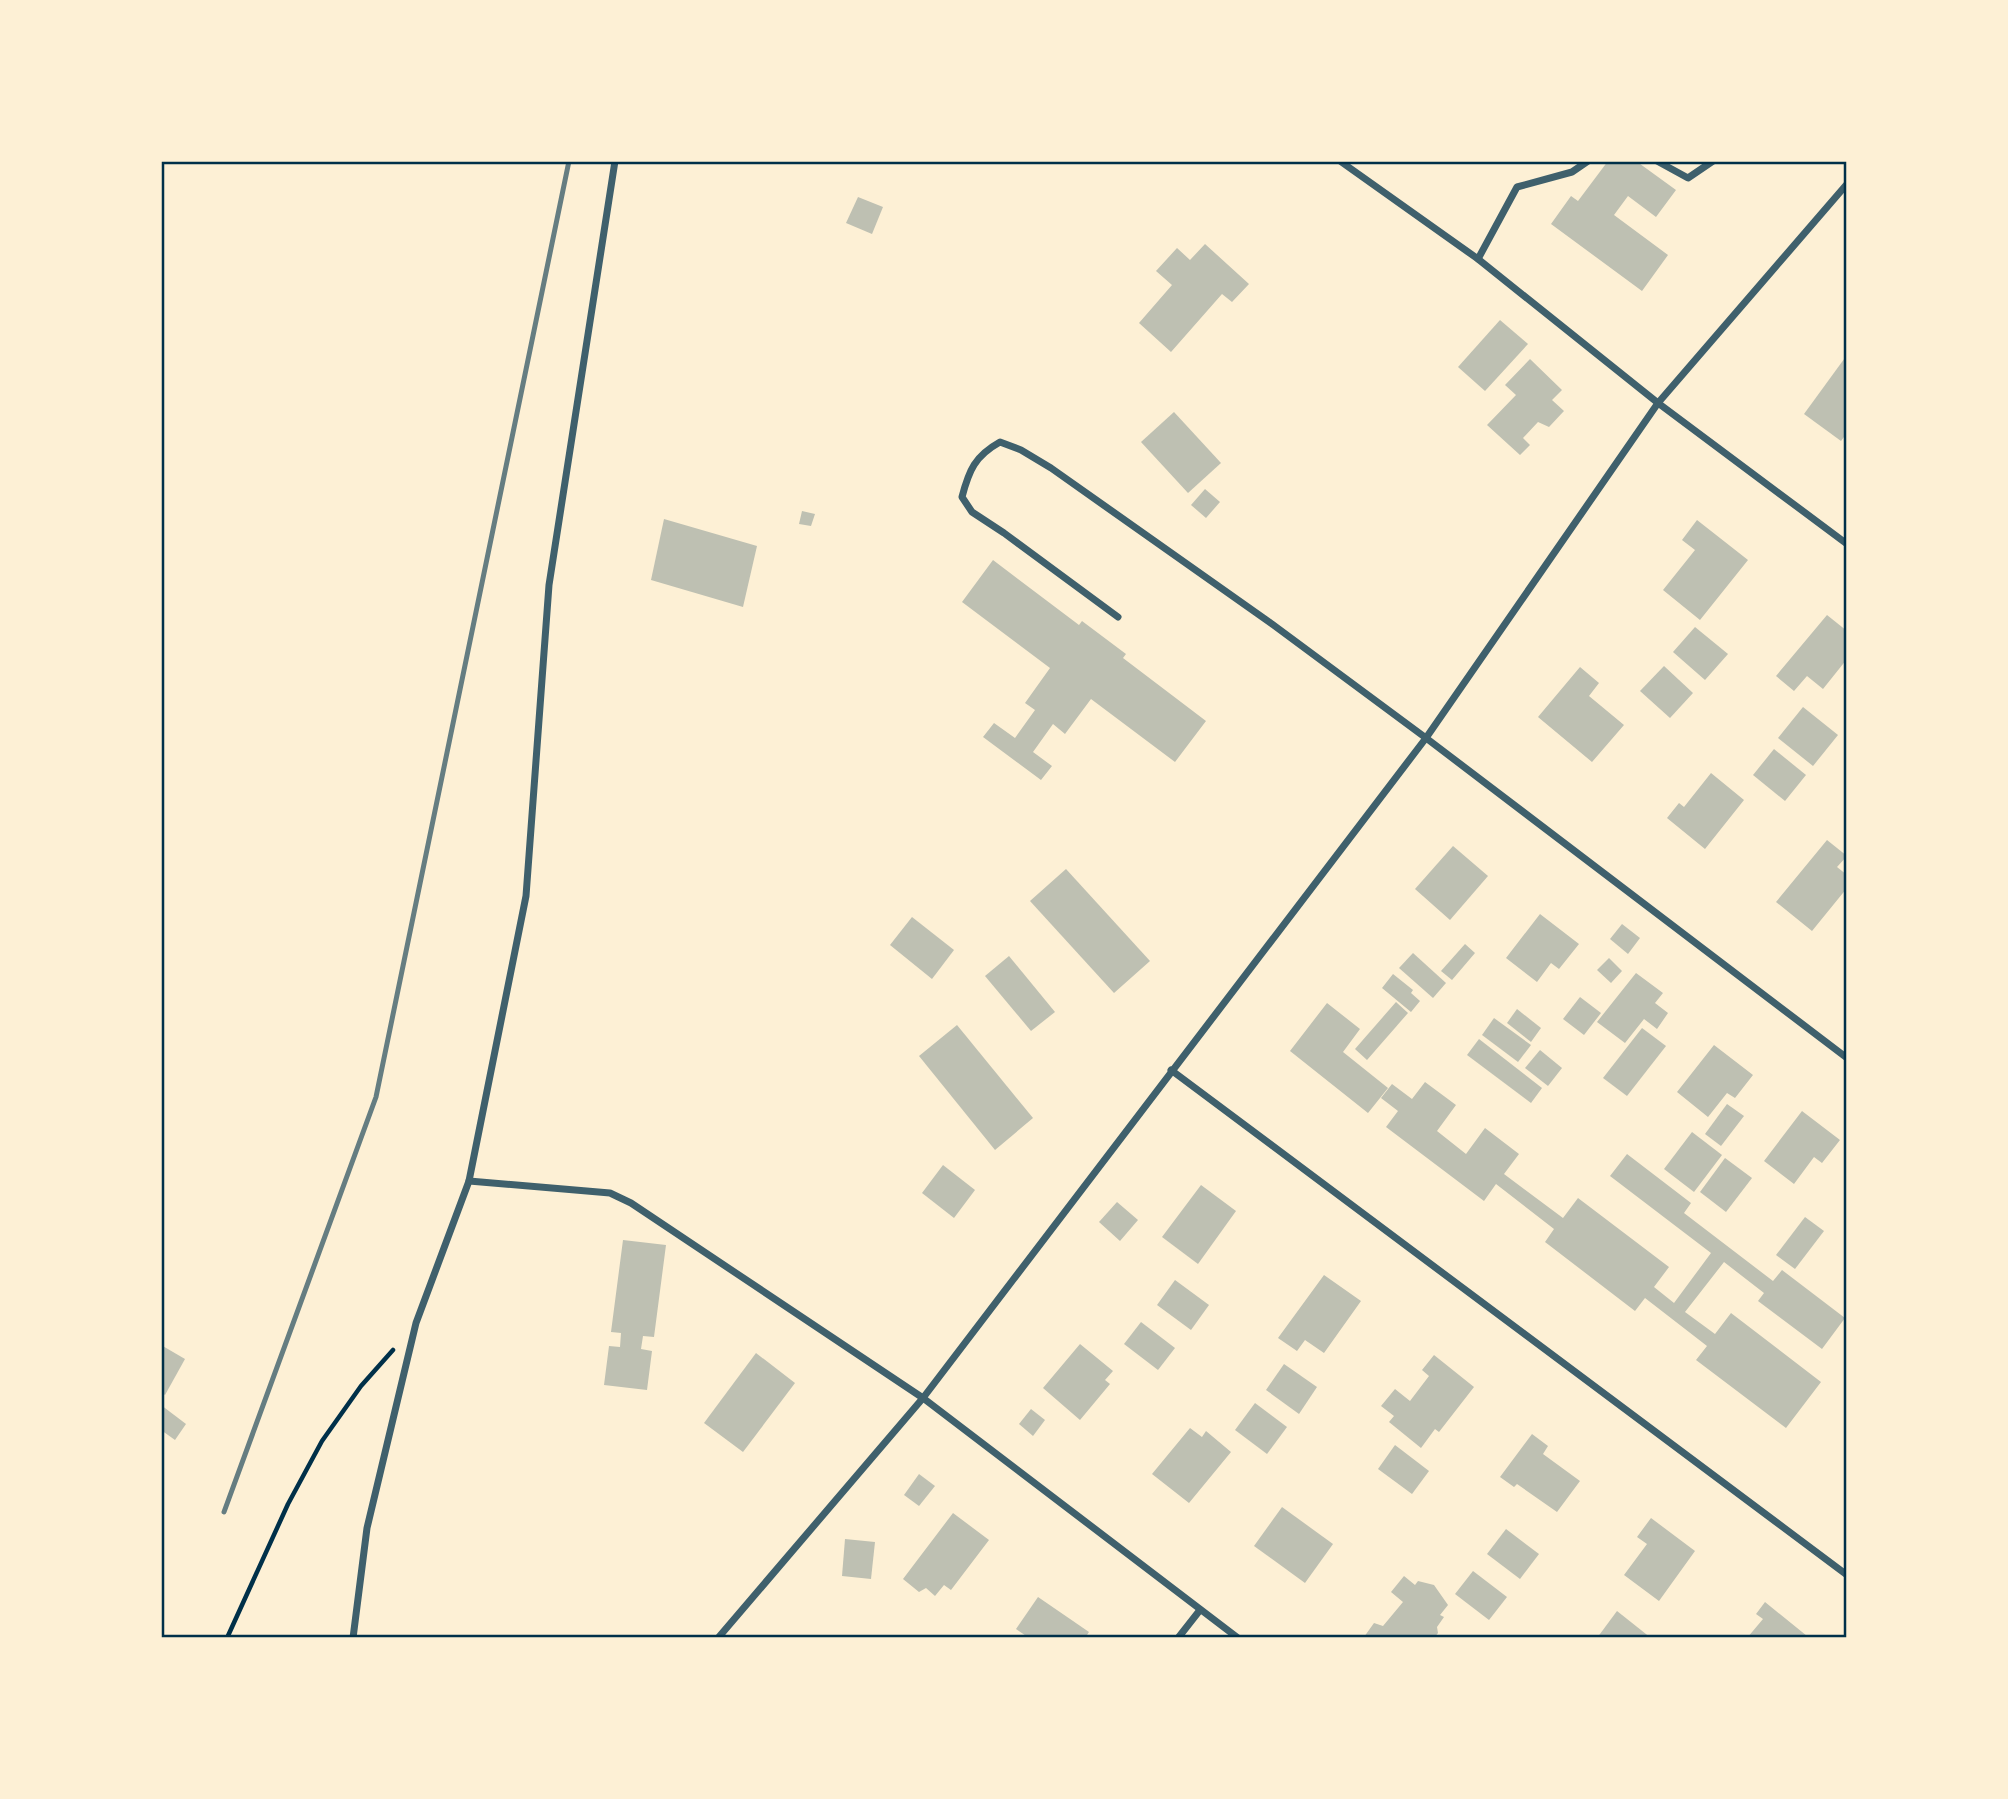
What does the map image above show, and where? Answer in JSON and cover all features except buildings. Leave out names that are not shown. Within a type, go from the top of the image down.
[{"type":"street","points":[[354,1638],[367,1528],[416,1323],[469,1181],[526,896],[549,585],[615,161]]},
{"type":"street","points":[[1340,161],[1478,259],[1658,403],[1847,544]]},
{"type":"street","points":[[1478,259],[1517,187],[1572,172],[1588,161]]},
{"type":"street","points":[[1657,161],[1688,178],[1713,161]]},
{"type":"street","points":[[718,1638],[923,1398],[1426,738],[1658,403],[1847,184]]},
{"type":"street","points":[[1118,617],[972,512],[961,497],[968,474],[984,451],[1000,442],[1021,450],[1051,468],[1272,624],[1426,738],[1847,1058]]},
{"type":"street","points":[[1171,1070],[1847,1575]]},
{"type":"street","points":[[469,1181],[610,1193],[631,1203],[923,1398],[1238,1638]]},
{"type":"street","points":[[1178,1638],[1200,1610]]},
{"type":"path","points":[[227,1638],[288,1504],[321,1441],[361,1385],[416,1323]]},
{"type":"railway","points":[[224,1512],[376,1097],[569,161]]}]
